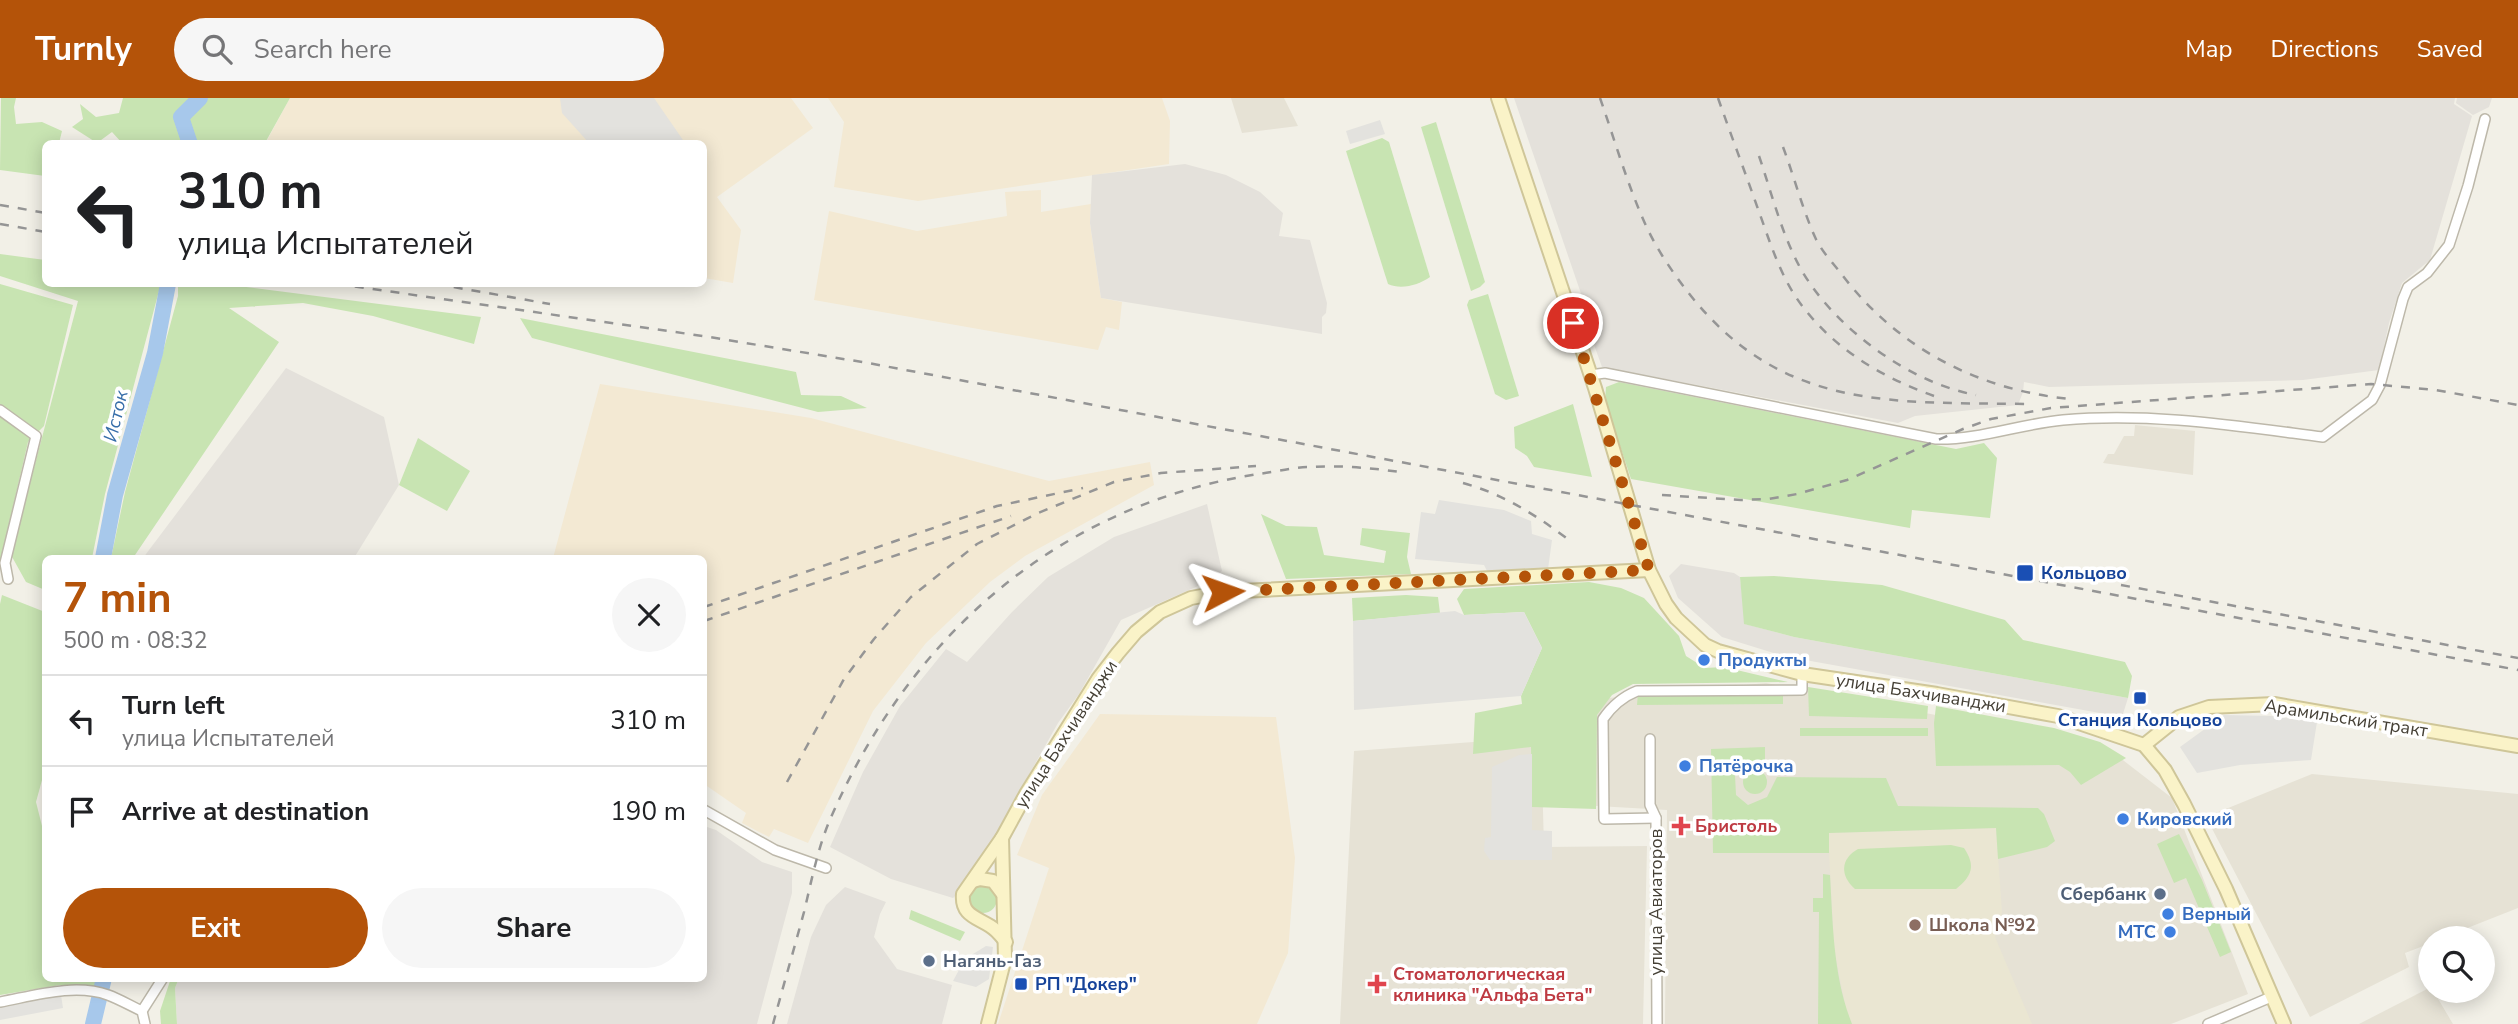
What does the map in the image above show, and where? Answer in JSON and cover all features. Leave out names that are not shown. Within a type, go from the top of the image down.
[{"type":"main road","points":[[1498,98],[1590,375],[1649,570]]},
{"type":"main road","name":"улица Бахчиванджи","points":[[1006,942],[986,923],[969,914],[962,902],[963,894],[1002,838],[1026,794],[1098,679],[1136,632],[1160,612],[1191,598],[1223,592],[1649,570],[1665,604],[1676,618],[1705,645],[1718,651],[1802,674],[1937,694],[2058,716],[2144,745]]},
{"type":"main road","name":"Арамильский тракт","points":[[2144,745],[2179,717],[2209,707],[2274,704],[2518,746]]},
{"type":"main road","points":[[2144,745],[2165,770],[2184,804],[2226,889],[2284,1024]]},
{"type":"main road","name":"улица Бахчиванджи","points":[[988,1024],[1000,983],[1006,942],[1002,838]]},
{"type":"main road","points":[[973,881],[980,878],[993,881],[1003,893]]},
{"type":"main road","points":[[986,923],[994,920],[1003,910]]},
{"type":"street","points":[[1590,375],[1605,373],[1936,439],[1962,440],[2062,420],[2179,418],[2323,437],[2372,400],[2380,385],[2403,299],[2409,287],[2427,273],[2449,245],[2485,120]]},
{"type":"street","points":[[0,410],[36,436],[5,563],[8,579]]},
{"type":"street","points":[[1656,818],[1604,819],[1603,719],[1610,708],[1637,691],[1802,690],[1802,674]]},
{"type":"street","name":"улица Авиаторов","points":[[1650,738],[1650,805],[1656,818],[1657,1024]]},
{"type":"street","points":[[707,812],[775,850],[826,868]]},
{"type":"street","points":[[145,1024],[142,1011],[160,982]]},
{"type":"street","points":[[0,1002],[54,992],[89,990],[108,995],[142,1011]]},
{"type":"street","points":[[2208,1024],[2271,997]]},
{"type":"shaded area","points":[[290,98],[791,98],[813,128],[717,197],[741,230],[733,283],[707,279],[707,140],[267,140]]},
{"type":"shaded area","points":[[560,98],[654,98],[683,140],[586,140],[562,113]]},
{"type":"shaded area","points":[[828,98],[1162,98],[1170,121],[1169,164],[918,201],[834,187],[844,122]]},
{"type":"shaded area","points":[[1231,98],[1284,98],[1298,126],[1242,133]]},
{"type":"shaded area","points":[[1514,98],[2455,98],[2454,104],[2472,116],[2430,260],[2402,283],[2389,323],[2379,370],[2303,380],[2049,387],[2024,382],[2018,405],[1915,416],[1898,423],[1602,367],[1588,328],[1587,311]]},
{"type":"shaded area","points":[[2457,98],[2492,98],[2489,107],[2473,115],[2456,103]]},
{"type":"shaded area","points":[[1380,120],[1385,134],[1350,144],[1346,131]]},
{"type":"shaded area","points":[[1185,164],[1226,175],[1260,192],[1283,213],[1279,236],[1310,240],[1327,303],[1326,313],[1322,317],[1322,334],[1101,298],[1090,223],[1092,175]]},
{"type":"shaded area","points":[[1041,190],[1041,212],[1091,204],[1090,223],[1101,298],[1122,302],[1119,330],[1106,327],[1098,350],[814,300],[829,211],[917,231],[1007,216],[1005,192]]},
{"type":"shaded area","points":[[286,368],[384,417],[399,485],[356,555],[145,555]]},
{"type":"shaded area","points":[[600,384],[811,418],[1049,481],[1150,462],[1154,485],[1025,556],[990,582],[926,643],[873,711],[808,843],[774,829],[769,837],[742,823],[746,813],[707,786],[707,555],[554,555]]},
{"type":"shaded area","points":[[2135,425],[2195,431],[2193,475],[2103,463],[2108,454],[2114,454],[2124,436],[2134,436]]},
{"type":"shaded area","points":[[1439,500],[1504,510],[1531,521],[1532,534],[1552,540],[1548,569],[1488,573],[1484,565],[1415,559],[1421,512],[1435,514]]},
{"type":"shaded area","points":[[1207,504],[1222,571],[1196,587],[1121,620],[1079,694],[1058,723],[985,853],[953,898],[891,879],[830,847],[863,772],[900,706],[946,649],[967,662],[1048,577],[1114,537]]},
{"type":"shaded area","points":[[1681,564],[1734,573],[1740,577],[1745,624],[1794,637],[2128,698],[2122,717],[1783,656],[1722,637],[1678,598],[1669,576]]},
{"type":"shaded area","points":[[1455,611],[1464,615],[1524,612],[1542,648],[1521,696],[1354,710],[1353,621]]},
{"type":"shaded area","points":[[1766,683],[2106,747],[2172,798],[2248,994],[2171,1024],[1665,1024],[1667,810],[1580,805],[1566,702]]},
{"type":"shaded area","points":[[1100,714],[1276,717],[1295,858],[1288,953],[1257,1024],[998,1024],[1049,868],[1017,855],[1042,795]]},
{"type":"shaded area","points":[[2224,715],[2271,716],[2317,722],[2311,760],[2240,765],[2197,773],[2180,747]]},
{"type":"shaded area","points":[[1541,737],[1544,847],[1647,846],[1643,1024],[1340,1024],[1354,751]]},
{"type":"shaded area","points":[[1532,754],[1532,830],[1552,831],[1552,860],[1490,860],[1484,851],[1485,838],[1491,837],[1492,767],[1519,755]]},
{"type":"shaded area","points":[[2312,774],[2518,794],[2518,908],[2472,926],[2418,926],[2418,948],[2405,953],[2409,967],[2310,1017],[2206,817]]},
{"type":"shaded area","points":[[707,827],[716,830],[762,862],[792,872],[792,893],[757,1024],[177,1024],[175,988],[177,982],[707,982]]},
{"type":"shaded area","name":"Школа №92","points":[[1996,828],[2002,912],[1995,937],[2032,1024],[1852,1024],[1846,1010],[1834,948],[1828,833]]},
{"type":"shaded area","points":[[845,887],[886,902],[874,937],[897,969],[952,985],[942,1024],[787,1024],[811,937],[826,905]]},
{"type":"shaded area","points":[[986,946],[993,947],[989,979],[976,987],[953,981],[965,959]]},
{"type":"shaded area","points":[[2418,994],[2418,1003],[2441,1003],[2453,1024],[2359,1024]]},
{"type":"shaded area","points":[[61,995],[63,1008],[0,1020],[0,1005]]},
{"type":"green space","points":[[1,98],[16,98],[16,124],[42,122],[62,131],[60,140],[42,140],[42,176],[0,170]]},
{"type":"green space","points":[[123,98],[290,98],[267,140],[119,140],[112,132],[101,140],[92,140],[72,127],[83,119],[80,104],[96,117],[119,113]]},
{"type":"green space","points":[[1436,122],[1485,282],[1471,291],[1421,127]]},
{"type":"green space","points":[[1382,138],[1389,142],[1430,277],[1410,286],[1388,284],[1346,151]]},
{"type":"green space","points":[[0,254],[42,260],[42,287],[160,287],[105,494],[93,555],[42,555],[42,589],[26,582],[11,555],[78,301],[0,276]]},
{"type":"green space","points":[[0,284],[73,305],[44,426],[28,442],[0,563]]},
{"type":"green space","points":[[178,287],[246,287],[481,317],[474,344],[373,316],[303,303],[229,308],[279,342],[135,555],[112,555],[125,492],[178,296]]},
{"type":"green space","points":[[1488,294],[1519,396],[1506,400],[1495,394],[1467,305],[1469,300]]},
{"type":"green space","points":[[520,318],[796,372],[801,395],[841,396],[867,408],[818,412],[532,338]]},
{"type":"green space","points":[[1619,382],[1956,449],[1984,443],[1997,458],[1990,518],[1912,510],[1910,528],[1631,479],[1605,400],[1606,387]]},
{"type":"green space","points":[[1573,404],[1592,477],[1534,467],[1527,456],[1515,448],[1514,427]]},
{"type":"green space","points":[[418,438],[470,471],[447,511],[399,485]]},
{"type":"green space","points":[[1261,514],[1286,526],[1317,527],[1324,555],[1384,563],[1386,551],[1360,545],[1362,528],[1410,533],[1407,557],[1411,574],[1286,579]]},
{"type":"green space","points":[[1774,576],[1882,585],[2005,620],[2023,640],[2125,662],[2132,676],[2128,698],[1794,637],[1744,624],[1740,577]]},
{"type":"green space","points":[[1589,582],[1621,588],[1644,598],[1679,636],[1686,656],[1705,668],[1724,667],[1788,682],[1633,684],[1612,695],[1597,715],[1596,809],[1532,807],[1531,747],[1473,754],[1475,713],[1522,704],[1521,696],[1542,648],[1524,612],[1464,615],[1457,599],[1464,589]]},
{"type":"green space","points":[[2,595],[42,611],[42,780],[36,802],[42,826],[42,982],[96,982],[96,986],[60,985],[0,995]]},
{"type":"green space","points":[[1406,595],[1438,597],[1440,613],[1353,621],[1352,598]]},
{"type":"green space","points":[[1808,687],[1928,706],[1927,719],[1809,716]]},
{"type":"green space","points":[[1783,692],[1783,704],[1637,705],[1638,693]]},
{"type":"green space","points":[[1936,706],[2054,728],[2100,742],[2126,758],[2081,785],[2070,772],[2059,765],[1936,766]]},
{"type":"green space","points":[[1800,728],[1928,728],[1928,736],[1800,736]]},
{"type":"green space","points":[[1765,747],[1765,762],[1749,762],[1735,775],[1736,795],[1748,805],[1767,797],[1777,777],[1886,778],[1898,806],[2038,808],[2044,814],[2055,841],[2047,847],[1998,859],[1996,828],[1829,833],[1829,853],[1713,853],[1711,749]]},
{"type":"green space","points":[[1755,770],[1763,774],[1767,782],[1763,790],[1755,794],[1747,790],[1743,782],[1747,774]]},
{"type":"green space","points":[[2179,834],[2202,880],[2231,952],[2220,957],[2186,878],[2174,883],[2157,844]]},
{"type":"green space","points":[[1951,845],[1964,848],[1971,865],[1966,880],[1956,889],[1855,889],[1845,873],[1845,863],[1858,849]]},
{"type":"green space","points":[[1823,874],[1830,875],[1837,969],[1852,1024],[1818,1024],[1819,912],[1813,912],[1813,898],[1823,898]]},
{"type":"green space","points":[[983,885],[993,889],[997,899],[993,909],[983,913],[973,909],[969,899],[973,889]]},
{"type":"green space","points":[[911,910],[965,932],[960,941],[909,919]]},
{"type":"green space","points":[[170,982],[177,982],[175,988],[177,1024],[161,1024],[160,1011]]},
{"type":"waterway","name":"Исток","points":[[189,140],[181,117],[200,98]]},
{"type":"waterway","name":"Исток","points":[[104,555],[115,495],[155,353],[167,287]]},
{"type":"waterway","name":"Исток","points":[[93,1024],[103,982]]},
{"type":"railway","points":[[1600,98],[1637,204],[1664,259],[1691,296],[1726,334],[1763,361],[1802,380],[1843,392],[1886,399],[1931,402],[2027,404]]},
{"type":"railway","points":[[1718,98],[1777,260],[1795,296],[1830,337],[1862,361],[1897,381],[1934,396]]},
{"type":"railway","points":[[1783,147],[1818,242],[1865,302],[1889,325],[1943,362],[1973,375],[2036,394],[2070,399]]},
{"type":"railway","points":[[1759,156],[1795,258],[1834,313],[1855,333],[1901,366],[1951,389],[1976,395]]},
{"type":"railway","points":[[0,205],[42,212]]},
{"type":"railway","points":[[0,224],[42,231]]},
{"type":"railway","points":[[358,287],[703,336],[868,363],[2518,670]]},
{"type":"railway","points":[[453,287],[550,304]]},
{"type":"railway","points":[[1662,495],[1741,500],[1797,494],[1847,480],[1991,419],[2051,408],[2371,384],[2436,390],[2518,405]]},
{"type":"railway","points":[[787,782],[844,679],[874,639],[911,597],[977,544],[1038,513],[1114,482],[1161,473],[1256,466]]},
{"type":"railway","points":[[773,1024],[823,839],[832,815],[865,750],[904,690],[949,636],[1000,588],[1057,548],[1119,515],[1186,490],[1304,467],[1367,468],[1400,472]]},
{"type":"railway","points":[[1463,483],[1519,506],[1569,540]]},
{"type":"railway","points":[[707,606],[997,506],[1083,488]]},
{"type":"railway","points":[[707,620],[1011,516]]},
{"type":"railway","points":[[2121,585],[2518,658]]},
{"type":"place","name":"Кольцово","points":[[2025,573]]},
{"type":"place","name":"Продукты","points":[[1704,660]]},
{"type":"place","name":"Станция Кольцово","points":[[2140,698]]},
{"type":"place","name":"Пятёрочка","points":[[1685,766]]},
{"type":"place","name":"Кировский","points":[[2123,819]]},
{"type":"place","name":"Бристоль","points":[[1681,826]]},
{"type":"place","name":"Сбербанк","points":[[2160,894]]},
{"type":"place","name":"Верный","points":[[2168,914]]},
{"type":"place","name":"Школа №92","points":[[1915,925]]},
{"type":"place","name":"МТС","points":[[2170,932]]},
{"type":"place","name":"Нагянь-Газ","points":[[929,961]]},
{"type":"place","name":"РП \"Докер\"","points":[[1021,984]]},
{"type":"place","name":"Стоматологическая клиника \"Альфа Бета\"","points":[[1377,984]]},
{"type":"route","points":[[1223,592],[1649,570],[1573,323]]}]
